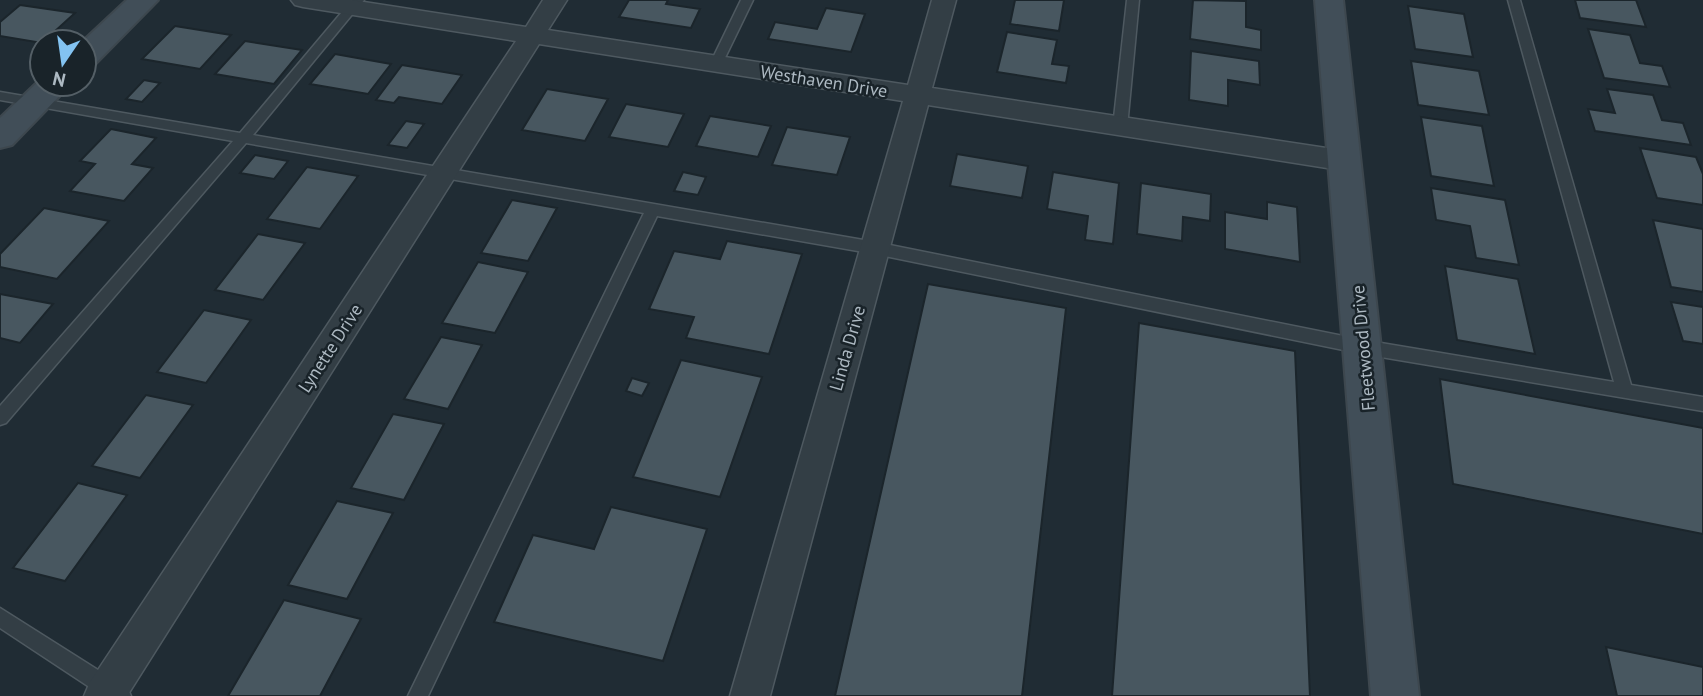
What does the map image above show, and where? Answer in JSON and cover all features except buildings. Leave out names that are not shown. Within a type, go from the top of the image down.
[{"type":"street","points":[[98,44],[144,0]]},
{"type":"street","name":"Westhaven Drive","points":[[303,0],[355,4],[917,96],[1346,161]]},
{"type":"street","name":"Lynette Drive","points":[[111,693],[555,0]]},
{"type":"street","name":"Linda Drive","points":[[750,696],[944,0]]},
{"type":"street","name":"Fleetwood Drive","points":[[1329,0],[1395,696]]},
{"type":"street","points":[[0,137],[41,98]]},
{"type":"lane","points":[[716,64],[747,0]]},
{"type":"lane","points":[[1120,127],[1133,0]]},
{"type":"lane","points":[[1514,0],[1624,390]]},
{"type":"lane","points":[[0,418],[244,137],[355,4]]},
{"type":"lane","points":[[0,96],[28,94]]},
{"type":"lane","points":[[68,98],[244,137],[442,174],[875,248],[1363,347],[1703,404]]},
{"type":"lane","points":[[418,696],[653,210]]},
{"type":"lane","points":[[0,617],[111,693]]}]
